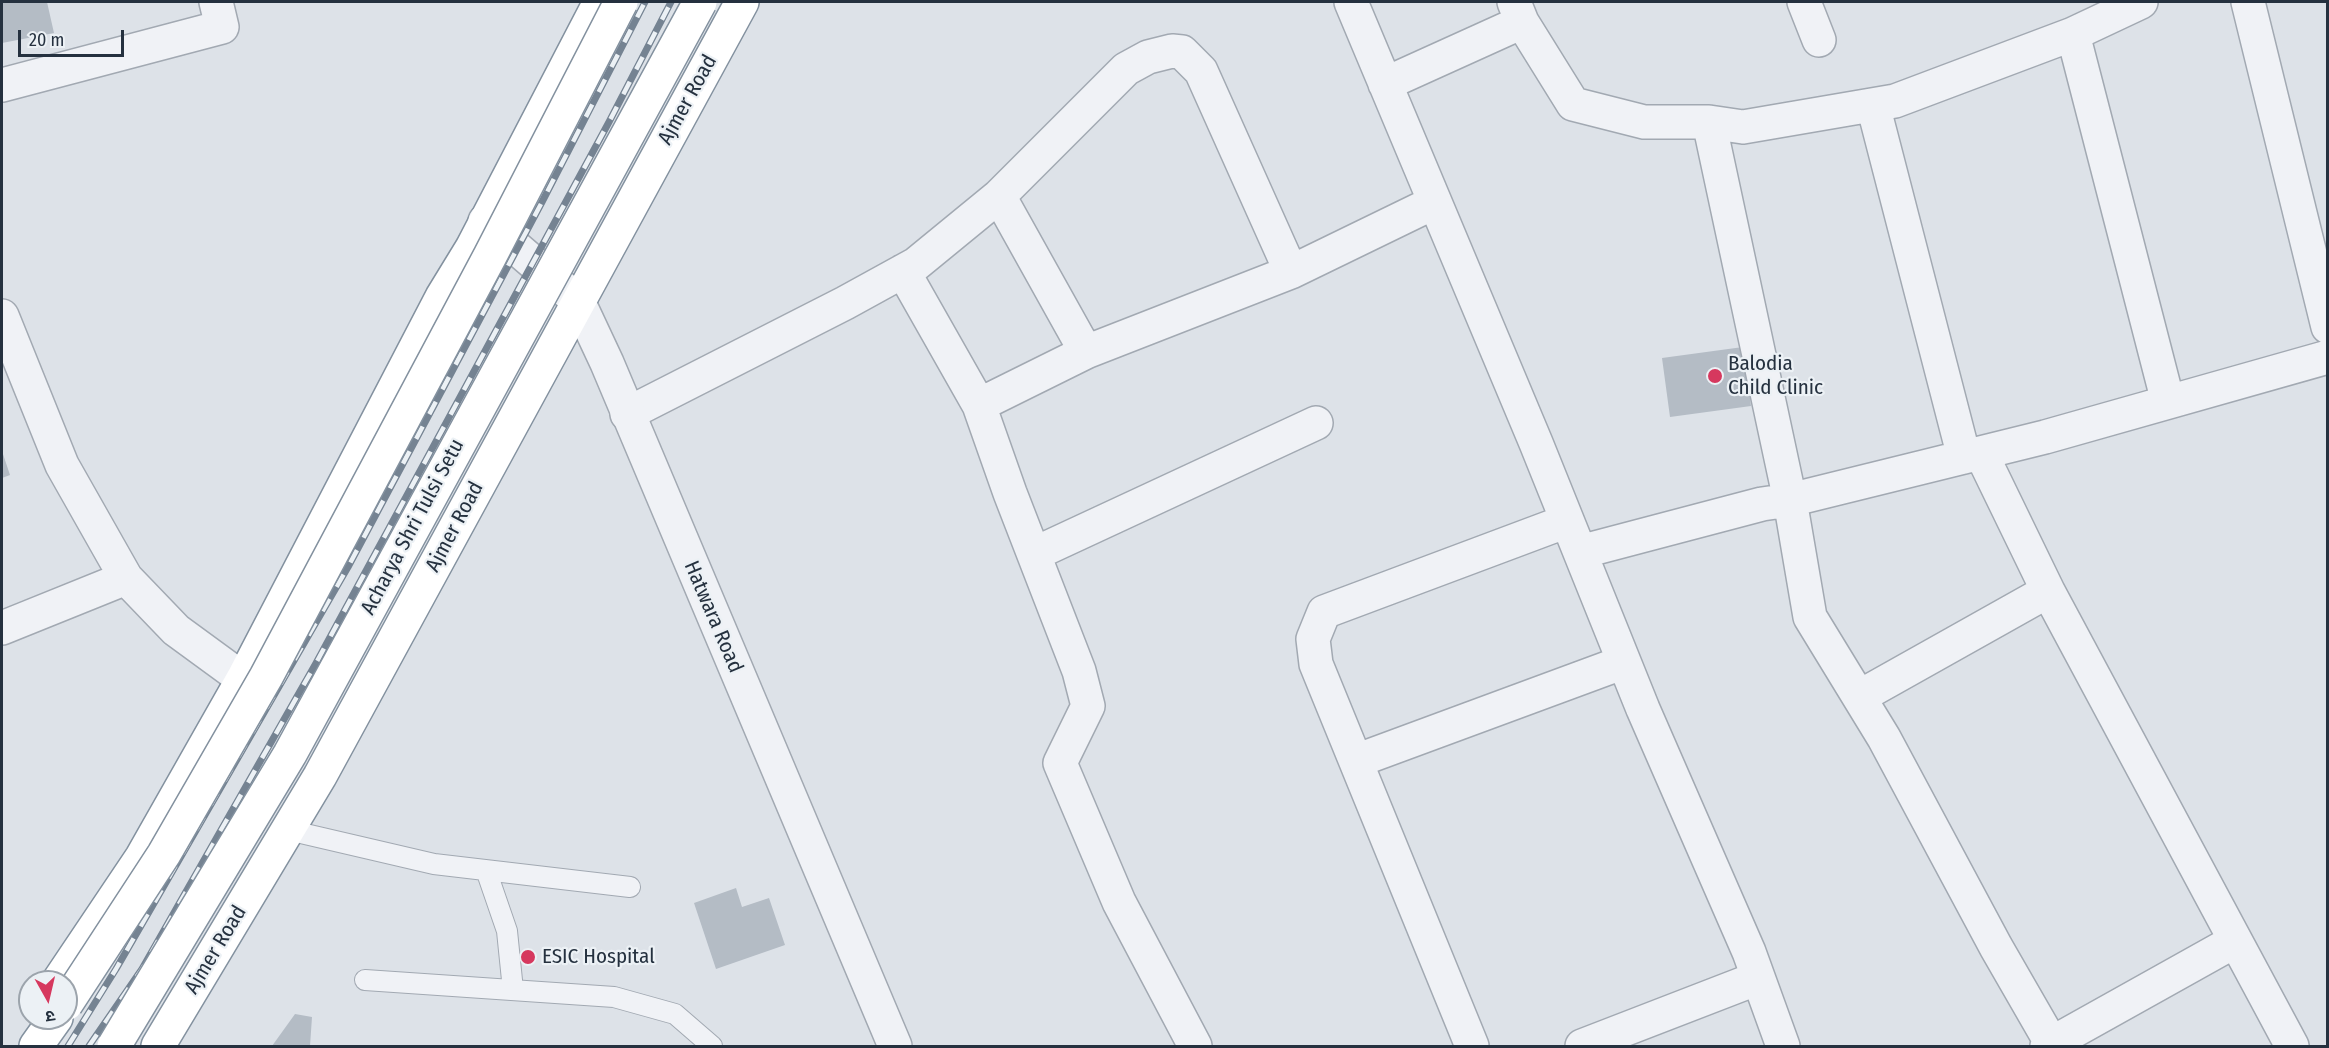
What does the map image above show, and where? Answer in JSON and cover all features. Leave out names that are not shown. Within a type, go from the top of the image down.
[{"type":"highway","points":[[66,970],[142,857],[243,679],[442,297],[485,221],[600,2]]},
{"type":"highway","points":[[78,986],[164,854],[266,676],[621,2]]},
{"type":"highway","name":"Acharya Shri Tulsi Setu","points":[[114,1047],[290,754],[700,2]]},
{"type":"highway","name":"Ajmer Road","points":[[158,1047],[326,766],[742,2]]},
{"type":"highway","points":[[14,1047],[25,1030]]},
{"type":"highway","points":[[36,1047],[48,1030]]},
{"type":"street","points":[[2,85],[222,27],[216,2]]},
{"type":"street","points":[[1351,2],[1624,662],[1758,978],[1783,1047]]},
{"type":"street","points":[[1804,2],[1819,40]]},
{"type":"street","points":[[1385,84],[1518,12],[1573,104],[1644,122],[1709,122],[1743,127],[1895,101],[2073,34],[2141,2]]},
{"type":"street","points":[[2248,2],[2328,327]]},
{"type":"street","points":[[2073,34],[2168,402]]},
{"type":"street","points":[[627,414],[807,323],[916,264],[999,196],[1126,69],[1148,57],[1172,51],[1182,52],[1201,71],[1291,272]]},
{"type":"street","points":[[1873,105],[1972,455],[2048,591],[2292,1047]]},
{"type":"street","points":[[1709,122],[1790,500],[1810,617],[1884,738],[2051,1046],[2235,941]]},
{"type":"street","points":[[999,196],[1086,352]]},
{"type":"street","points":[[979,405],[1086,352],[1291,272],[1435,202]]},
{"type":"street","name":"Hatwara Road","points":[[485,221],[578,301],[895,1047]]},
{"type":"street","points":[[903,271],[979,405],[1079,671],[1088,706],[1060,763],[1119,902],[1195,1047]]},
{"type":"street","points":[[2,316],[63,465],[126,578],[176,630],[243,679]]},
{"type":"street","points":[[1580,552],[1762,504],[1790,500],[2045,437],[2328,357]]},
{"type":"street","points":[[1034,554],[1316,423]]},
{"type":"street","points":[[1472,1047],[1316,664],[1313,639],[1324,612],[1567,520]]},
{"type":"street","points":[[2,628],[126,578]]},
{"type":"street","points":[[1858,697],[2048,591]]},
{"type":"street","points":[[1356,761],[1624,662]]},
{"type":"street","points":[[1582,1047],[1758,978]]},
{"type":"lane","points":[[288,830],[434,864],[630,886]]},
{"type":"lane","points":[[486,870],[507,931],[513,990]]},
{"type":"lane","points":[[365,981],[614,997],[675,1014],[712,1047]]},
{"type":"building","points":[[2,2],[47,2],[54,33],[2,43]]},
{"type":"building","points":[[1743,347],[1751,406],[1670,417],[1662,358]]},
{"type":"building","points":[[2,451],[10,475],[2,478]]},
{"type":"building","points":[[736,888],[742,907],[769,898],[785,945],[716,969],[694,903]]},
{"type":"building","points":[[295,1014],[312,1017],[310,1046],[272,1046]]},
{"type":"railway","points":[[68,1046],[116,969],[348,567],[542,202],[645,2]]},
{"type":"railway","points":[[89,1046],[142,969],[315,665],[609,122],[671,2]]},
{"type":"place","name":"Balodia Child Clinic","points":[[1715,376]]},
{"type":"place","name":"ESIC Hospital","points":[[528,957]]}]
